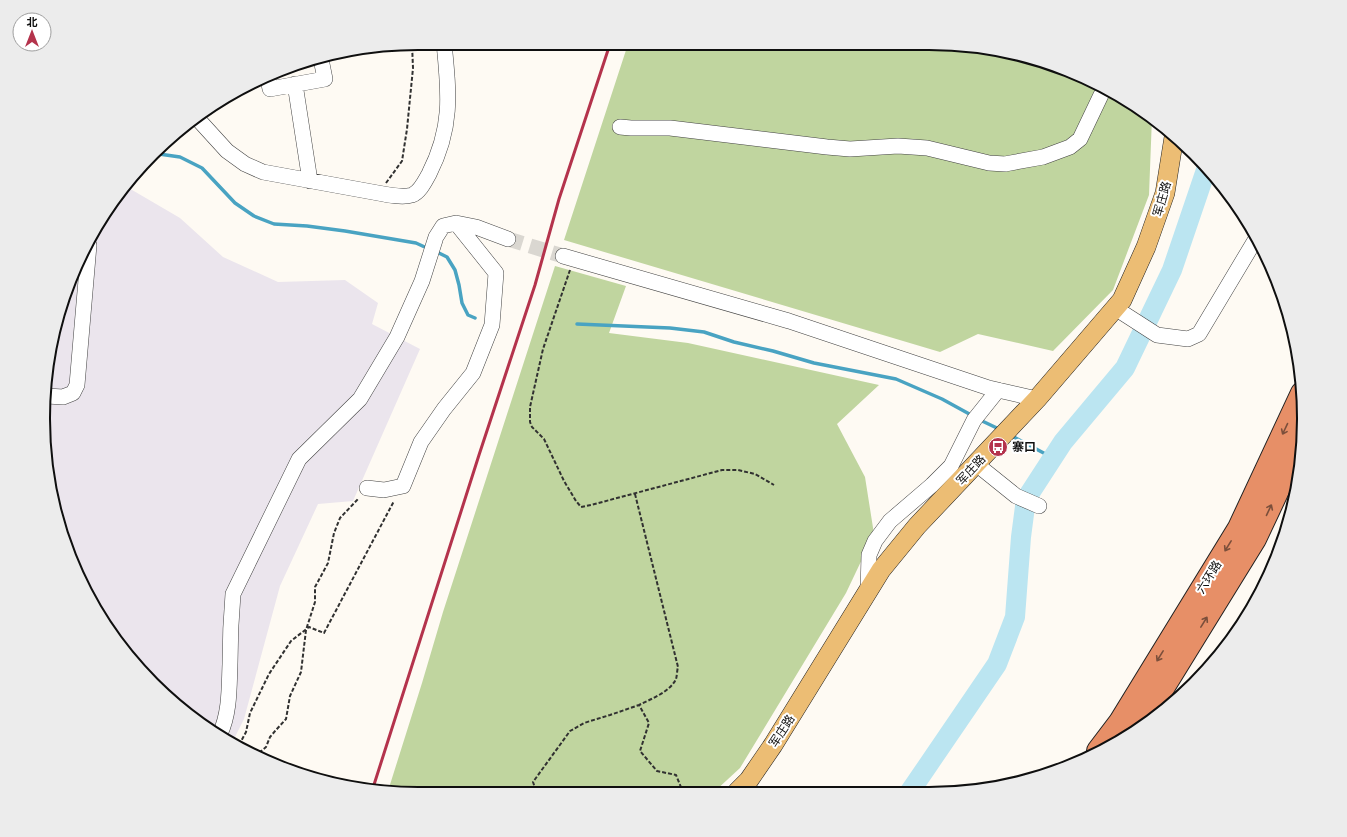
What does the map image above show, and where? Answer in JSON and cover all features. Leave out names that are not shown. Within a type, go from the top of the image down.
[{"type":"highway","name":"六环路","points":[[1105,742],[1120,722],[1239,528],[1296,405]]},
{"type":"highway","name":"六环路","points":[[1146,716],[1255,539],[1295,454]]},
{"type":"main road","name":"军庄路","points":[[742,787],[749,780],[773,745],[881,570],[917,526],[1037,399],[1122,300],[1146,247],[1165,193],[1173,143]]},
{"type":"street","points":[[200,122],[227,150],[245,164],[263,172],[396,196],[412,195],[423,185],[443,141],[448,116],[445,50]]},
{"type":"street","points":[[269,82],[270,89],[325,79],[322,63]]},
{"type":"street","points":[[295,84],[310,181]]},
{"type":"street","points":[[620,127],[670,128],[826,147],[920,147],[989,163],[1005,164],[1043,158],[1070,147],[1080,139],[1101,95]]},
{"type":"street","points":[[367,488],[384,490],[403,486],[421,442],[444,408],[473,373],[492,325],[496,273],[456,223]]},
{"type":"street","points":[[222,730],[228,709],[233,594],[299,459],[360,399],[370,383],[397,337],[422,280],[436,237],[443,226],[456,223],[476,227],[508,239]]},
{"type":"street","points":[[1115,308],[1157,335],[1188,339],[1199,334],[1253,244]]},
{"type":"street","points":[[51,396],[63,397],[73,393],[77,386],[88,256]]},
{"type":"street","points":[[568,258],[789,321],[998,390],[1037,399]]},
{"type":"street","points":[[868,591],[869,555],[875,541],[890,521],[932,485],[951,466],[974,420],[998,390]]},
{"type":"street","points":[[975,463],[1016,496],[1039,506]]},
{"type":"path","points":[[378,193],[402,161],[408,129],[413,68],[412,50]]},
{"type":"path","points":[[568,258],[542,349],[530,407],[530,422],[532,427],[544,439],[564,481],[581,507],[722,470],[738,470],[755,474],[774,485]]},
{"type":"path","points":[[241,741],[246,732],[250,713],[269,674],[291,642],[309,627],[324,633],[403,486]]},
{"type":"path","points":[[261,751],[266,747],[273,734],[286,719],[290,696],[301,672],[306,630],[315,602],[315,587],[328,563],[334,533],[340,518],[367,488]]},
{"type":"path","points":[[534,787],[533,782],[570,731],[584,723],[610,715],[660,695],[676,679],[678,666],[635,494]]},
{"type":"path","points":[[639,704],[649,723],[640,751],[657,771],[676,775],[681,787]]},
{"type":"shaded area","points":[[130,189],[180,218],[223,257],[278,282],[345,280],[378,303],[372,324],[420,349],[353,501],[318,504],[280,586],[244,719],[234,738],[194,711],[176,696],[141,661],[126,643],[99,603],[78,560],[57,490],[53,467],[50,418],[53,370],[57,347],[78,277],[99,234]]},
{"type":"green space","points":[[626,50],[928,50],[977,53],[1024,63],[1070,78],[1113,99],[1152,125],[1149,195],[1113,290],[1053,351],[978,334],[940,352],[564,240]]},
{"type":"green space","points":[[555,266],[626,286],[609,333],[688,343],[879,385],[837,424],[865,477],[874,534],[846,593],[740,768],[719,787],[418,787],[390,786],[443,612]]},
{"type":"waterway","points":[[162,154],[180,157],[202,168],[235,203],[254,216],[274,224],[307,226],[345,231],[416,243],[429,249]]},
{"type":"waterway","points":[[913,787],[997,664],[1015,617],[1021,537],[1026,499],[1063,442],[1125,368],[1172,270],[1204,174]]},
{"type":"waterway","points":[[435,251],[447,257],[455,270],[462,303],[468,315],[475,318]]},
{"type":"waterway","points":[[577,324],[670,328],[704,332],[734,342],[814,363],[896,379],[942,399],[973,416]]},
{"type":"waterway","points":[[980,420],[999,429]]},
{"type":"waterway","points":[[1010,435],[1053,458]]},
{"type":"tunnel","points":[[508,239],[563,256]]},
{"type":"railway","points":[[374,784],[535,285],[559,199],[608,50]]},
{"type":"place","name":"寨口","points":[[998,447]]}]
